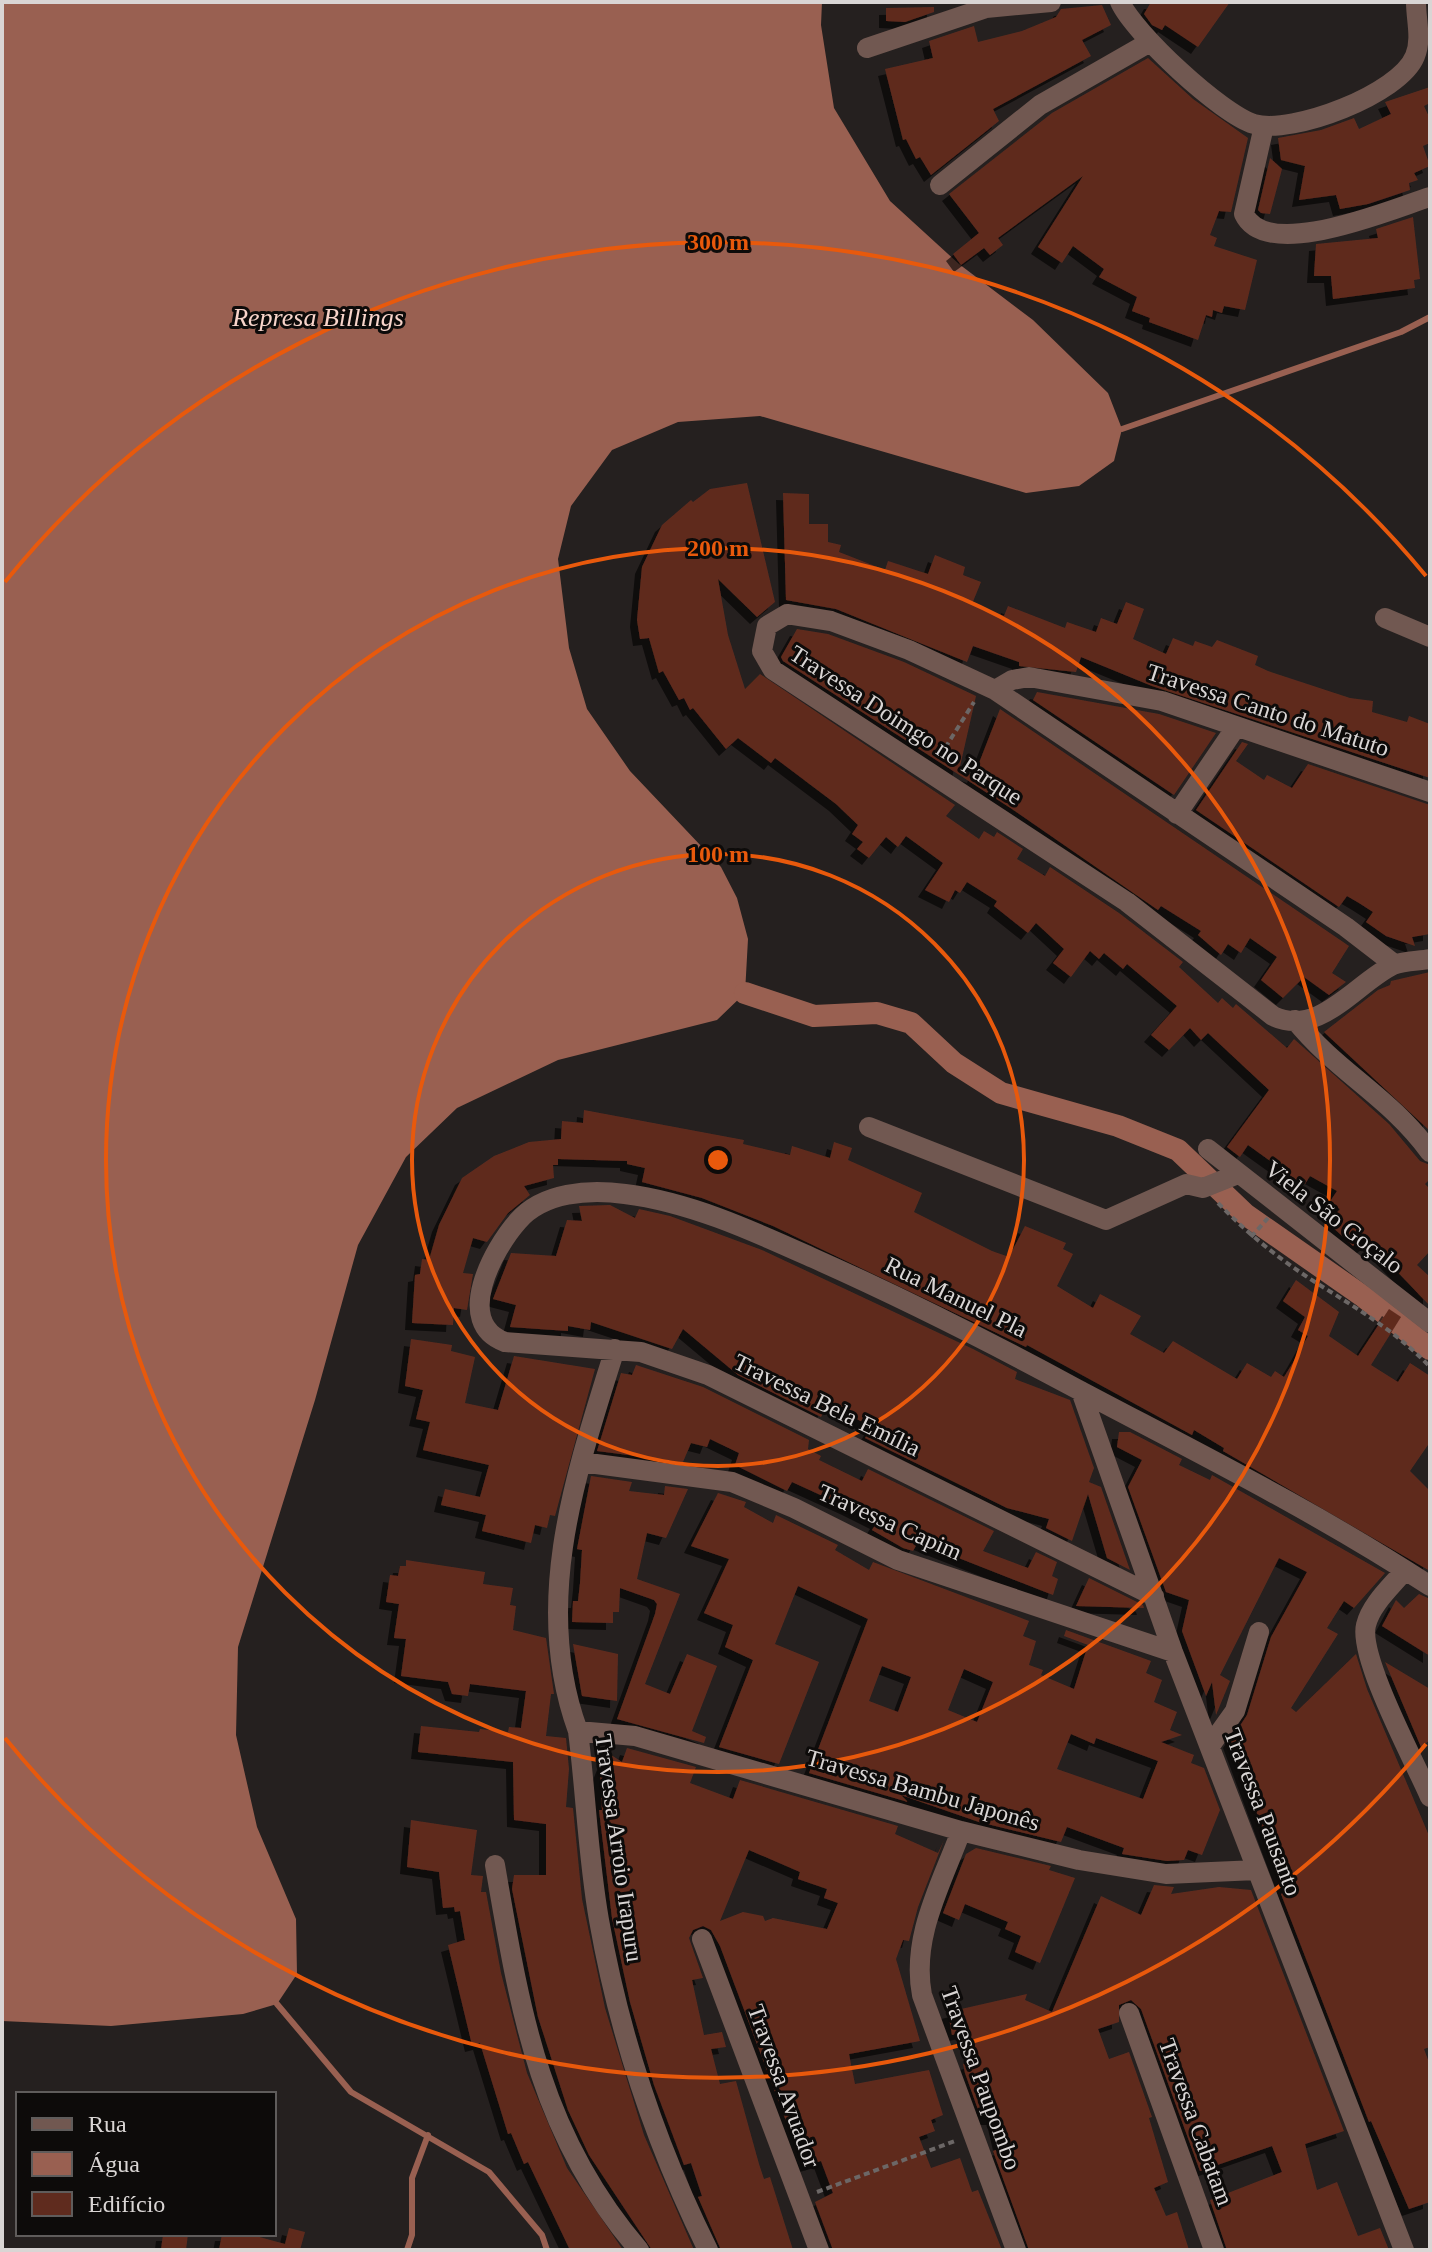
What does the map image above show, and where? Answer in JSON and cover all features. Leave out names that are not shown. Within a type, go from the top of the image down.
[{"type":"street","points":[[867,48],[986,8],[1051,2]]},
{"type":"street","points":[[1120,2],[1133,25],[1215,99],[1251,123],[1264,126],[1330,112],[1370,97],[1399,79],[1409,68],[1418,44],[1416,2]]},
{"type":"street","points":[[940,185],[1040,105],[1150,42]]},
{"type":"street","points":[[1264,126],[1244,214],[1249,222],[1262,229],[1296,233],[1332,228],[1430,197]]},
{"type":"street","name":"Travessa Doimgo no Parque","points":[[1295,1020],[1273,1016],[1127,902],[773,670],[762,651],[767,626],[787,614],[831,621],[909,650],[990,688],[1357,935],[1394,964]]},
{"type":"street","points":[[1385,618],[1430,637]]},
{"type":"street","name":"Travessa Canto do Matuto","points":[[990,688],[1012,680],[1040,678],[1162,701],[1430,792]]},
{"type":"street","points":[[1177,814],[1236,727]]},
{"type":"street","points":[[1295,1020],[1305,1020],[1326,1012],[1394,964],[1430,959]]},
{"type":"street","points":[[1295,1020],[1328,1057],[1397,1110],[1430,1152]]},
{"type":"street","points":[[869,1127],[1106,1220],[1186,1184],[1205,1187],[1236,1175]]},
{"type":"street","name":"Viela São Goçalo","points":[[1208,1149],[1236,1175],[1430,1323]]},
{"type":"street","name":"Rua Manuel Pla","points":[[480,1305],[490,1267],[506,1235],[526,1211],[562,1196],[623,1193],[701,1212],[919,1305],[1223,1464],[1430,1586]]},
{"type":"street","name":"Travessa Bela Emília","points":[[480,1305],[482,1326],[494,1338],[505,1342],[615,1349],[668,1360],[708,1375],[1154,1596]]},
{"type":"street","name":"Travessa Arroio Irapuru","points":[[615,1349],[581,1462],[563,1538],[556,1607],[561,1676],[578,1731],[598,1918],[624,2035],[677,2188],[708,2250]]},
{"type":"street","name":"Travessa Pausanto","points":[[1081,1391],[1173,1652],[1404,2250]]},
{"type":"street","name":"Travessa Capim","points":[[581,1462],[732,1482],[794,1508],[898,1560],[1173,1652]]},
{"type":"street","points":[[1405,1570],[1372,1610],[1364,1637],[1375,1675],[1430,1797]]},
{"type":"street","points":[[1210,1746],[1235,1711],[1259,1632]]},
{"type":"street","name":"Travessa Bambu Japonês","points":[[578,1731],[635,1736],[961,1831],[1125,1869],[1166,1874],[1257,1870]]},
{"type":"street","name":"Travessa Paupombo","points":[[961,1831],[922,1932],[917,1972],[922,1995],[1016,2250]]},
{"type":"street","points":[[495,1865],[518,1997],[538,2071],[582,2175],[639,2250]]},
{"type":"street","name":"Travessa Avuador","points":[[702,1939],[819,2250]]},
{"type":"street","name":"Travessa Cabatam","points":[[1129,2013],[1214,2250]]},
{"type":"path","points":[[930,771],[990,688]]},
{"type":"path","points":[[1205,1187],[1253,1235],[1313,1281],[1378,1317],[1430,1367]]},
{"type":"path","points":[[1253,1235],[1275,1211]]},
{"type":"path","points":[[798,2199],[972,2135]]},
{"type":"water","name":"Represa Billings","points":[[2,2],[822,2],[821,25],[834,108],[890,201],[959,264],[1033,320],[1108,393],[1122,429],[1114,461],[1079,486],[1026,493],[760,416],[678,422],[612,450],[571,506],[558,559],[569,648],[587,709],[630,771],[721,867],[737,898],[748,939],[745,993],[717,1020],[558,1060],[457,1108],[406,1157],[358,1245],[315,1400],[238,1647],[236,1735],[257,1827],[296,1919],[297,1974],[277,2004],[243,2014],[111,2026],[2,2021]]},
{"type":"building","points":[[1151,2],[1230,2],[1198,47],[1165,25],[1162,30],[1152,25],[1144,14]]},
{"type":"building","points":[[1102,5],[1111,25],[1082,40],[1091,56],[993,109],[999,121],[931,175],[920,157],[916,159],[906,139],[903,140],[885,69],[933,58],[929,41],[974,26],[978,42],[1022,31],[1056,17],[1061,9]]},
{"type":"building","points":[[934,7],[934,12],[905,22],[886,21],[886,8]]},
{"type":"building","points":[[1148,58],[1193,99],[1248,138],[1231,212],[1219,211],[1210,235],[1217,238],[1214,246],[1257,260],[1245,310],[1224,306],[1222,313],[1213,310],[1212,317],[1206,315],[1198,340],[1149,322],[1150,318],[1132,311],[1137,297],[1099,277],[1104,269],[1073,246],[1062,263],[1038,247],[1083,176],[998,238],[1003,245],[990,255],[984,248],[961,265],[953,254],[979,233],[949,194],[1052,113]]},
{"type":"building","points":[[1430,87],[1430,103],[1424,106],[1430,119],[1430,143],[1423,146],[1430,166],[1414,173],[1418,180],[1409,183],[1410,190],[1368,204],[1340,209],[1336,195],[1299,200],[1305,166],[1281,160],[1278,138],[1321,130],[1354,118],[1359,129],[1391,114],[1385,102]]},
{"type":"building","points":[[1270,158],[1282,169],[1270,214],[1258,210]]},
{"type":"building","points":[[1413,217],[1420,279],[1414,280],[1415,288],[1333,299],[1331,276],[1314,276],[1316,244],[1378,238],[1376,229]]},
{"type":"building","points":[[747,483],[775,602],[757,617],[718,579],[728,635],[745,689],[760,674],[955,805],[946,816],[979,839],[984,831],[994,837],[997,832],[1023,849],[1017,859],[1045,876],[1050,867],[1119,913],[1183,962],[1179,967],[1218,1003],[1222,998],[1233,1008],[1236,1004],[1287,1048],[1294,1039],[1389,1124],[1420,1161],[1430,1165],[1430,1179],[1425,1184],[1430,1189],[1430,1251],[1417,1265],[1430,1277],[1430,1306],[1369,1242],[1362,1248],[1357,1242],[1353,1246],[1328,1223],[1340,1209],[1329,1203],[1337,1191],[1310,1176],[1305,1184],[1298,1181],[1248,1145],[1240,1157],[1227,1147],[1269,1090],[1208,1033],[1201,1040],[1190,1028],[1169,1050],[1151,1035],[1177,1006],[1127,964],[1123,969],[1104,953],[1099,959],[1090,951],[1071,977],[1053,963],[1064,949],[1036,923],[1028,933],[994,906],[997,901],[967,882],[960,893],[955,890],[949,902],[925,890],[943,863],[906,836],[898,847],[886,837],[869,858],[857,849],[863,842],[852,834],[858,825],[836,804],[775,758],[771,763],[738,738],[726,749],[693,708],[690,710],[684,698],[679,700],[663,671],[659,673],[649,638],[640,639],[637,620],[642,567],[662,525],[691,500],[693,502],[710,489]]},
{"type":"building","points":[[783,493],[809,494],[809,524],[828,524],[828,542],[841,545],[839,552],[885,570],[888,561],[928,574],[935,555],[965,567],[963,575],[981,582],[972,604],[1004,616],[1008,606],[1065,628],[1067,622],[1096,632],[1101,618],[1117,624],[1126,602],[1144,609],[1133,639],[1166,654],[1173,638],[1193,646],[1195,641],[1212,647],[1217,640],[1258,656],[1255,665],[1268,671],[1350,698],[1373,701],[1372,712],[1407,722],[1409,716],[1430,724],[1430,778],[1152,686],[1081,657],[1076,672],[1019,666],[1019,662],[973,646],[967,662],[836,609],[786,600]]},
{"type":"building","points":[[797,629],[828,634],[904,662],[976,696],[959,771],[974,776],[1000,709],[1349,946],[1332,973],[1346,982],[1329,995],[1304,977],[1283,998],[1261,980],[1277,957],[1250,938],[1241,953],[1228,944],[1221,955],[1198,935],[1201,931],[1161,906],[1158,910],[1012,809],[783,661],[781,657]]},
{"type":"building","points":[[1037,692],[1159,714],[1216,733],[1174,795],[1033,700]]},
{"type":"building","points":[[1242,742],[1248,744],[1236,761],[1264,780],[1267,775],[1292,788],[1308,764],[1430,805],[1430,934],[1412,937],[1415,946],[1386,936],[1366,922],[1373,912],[1347,896],[1339,907],[1196,810]]},
{"type":"building","points":[[1430,972],[1430,1131],[1324,1032],[1378,990],[1390,985],[1391,981]]},
{"type":"building","points":[[584,1110],[744,1140],[743,1144],[790,1155],[792,1146],[830,1158],[834,1142],[852,1148],[848,1160],[922,1193],[914,1212],[992,1251],[1009,1257],[1025,1226],[1066,1243],[1063,1249],[1073,1254],[1057,1286],[1093,1308],[1100,1294],[1141,1316],[1130,1334],[1164,1353],[1173,1341],[1237,1379],[1247,1363],[1271,1377],[1275,1371],[1284,1377],[1294,1361],[1308,1336],[1298,1330],[1305,1317],[1283,1301],[1296,1280],[1339,1312],[1329,1336],[1358,1356],[1389,1309],[1401,1317],[1371,1365],[1398,1382],[1410,1363],[1430,1376],[1430,1442],[1410,1471],[1430,1491],[1430,1571],[1223,1451],[1224,1448],[1194,1430],[1192,1435],[1027,1345],[773,1226],[702,1198],[642,1182],[645,1168],[627,1164],[627,1161],[558,1159],[558,1165],[553,1165],[554,1178],[524,1186],[530,1195],[508,1213],[487,1242],[473,1238],[463,1273],[473,1274],[467,1310],[454,1308],[453,1325],[412,1323],[415,1275],[420,1274],[422,1259],[429,1260],[439,1225],[462,1178],[494,1156],[529,1142],[561,1139],[562,1121],[583,1123]]},
{"type":"building","points":[[610,1205],[635,1218],[639,1209],[670,1216],[762,1250],[973,1349],[1017,1372],[1015,1379],[1070,1400],[1094,1468],[1089,1482],[1101,1487],[1130,1570],[1107,1558],[1088,1494],[1072,1541],[1046,1528],[1049,1519],[1007,1508],[865,1438],[872,1427],[828,1404],[821,1417],[738,1375],[683,1329],[672,1349],[591,1322],[590,1330],[568,1326],[568,1331],[510,1327],[516,1305],[493,1299],[511,1253],[556,1256],[567,1220],[582,1221],[579,1206]]},
{"type":"building","points":[[411,1339],[452,1345],[451,1351],[475,1357],[465,1403],[498,1410],[514,1356],[595,1369],[555,1516],[550,1515],[547,1528],[535,1525],[531,1543],[482,1531],[486,1515],[441,1505],[445,1489],[480,1497],[489,1465],[423,1450],[430,1422],[416,1419],[423,1390],[405,1386]]},
{"type":"building","points":[[636,1365],[703,1387],[809,1440],[808,1449],[821,1456],[819,1460],[862,1481],[868,1469],[994,1531],[983,1551],[1028,1568],[1036,1552],[1057,1562],[1052,1576],[1058,1579],[1053,1595],[918,1542],[913,1551],[903,1548],[872,1530],[877,1522],[849,1508],[792,1482],[787,1491],[735,1465],[739,1453],[710,1439],[707,1447],[691,1443],[683,1462],[597,1451],[621,1373],[632,1375]]},
{"type":"building","points":[[1119,1432],[1130,1432],[1182,1459],[1179,1465],[1210,1480],[1212,1475],[1385,1573],[1354,1608],[1344,1601],[1327,1628],[1338,1634],[1291,1708],[1296,1712],[1356,1654],[1367,1689],[1430,1838],[1430,2047],[1424,2049],[1430,2065],[1430,2202],[1409,2209],[1369,2122],[1281,1894],[1286,1892],[1230,1741],[1247,1715],[1271,1637],[1307,1572],[1279,1558],[1220,1675],[1230,1681],[1216,1715],[1212,1682],[1206,1696],[1182,1631],[1189,1600],[1166,1592],[1128,1487],[1142,1460],[1117,1447]]},
{"type":"building","points":[[591,1476],[632,1482],[629,1491],[664,1495],[665,1486],[688,1489],[666,1538],[647,1533],[637,1579],[680,1594],[645,1684],[670,1694],[687,1654],[717,1666],[692,1731],[706,1737],[704,1743],[617,1719],[655,1614],[657,1604],[654,1600],[620,1588],[619,1612],[613,1612],[613,1623],[572,1622],[573,1601],[578,1601],[580,1583],[582,1550],[577,1549]]},
{"type":"building","points":[[718,1493],[746,1502],[744,1507],[773,1523],[776,1515],[838,1545],[835,1550],[869,1570],[873,1562],[1029,1621],[1023,1636],[1036,1641],[1029,1665],[1043,1670],[1041,1675],[1074,1689],[1088,1645],[1064,1636],[1066,1630],[1151,1661],[1146,1673],[1162,1680],[1154,1702],[1177,1712],[1170,1730],[1182,1735],[1161,1742],[1194,1755],[1191,1763],[1204,1768],[1220,1810],[1202,1855],[1188,1850],[1184,1860],[1167,1861],[1122,1854],[1124,1848],[1067,1827],[1061,1842],[979,1822],[901,1795],[908,1802],[809,1773],[868,1619],[798,1586],[775,1644],[819,1662],[779,1764],[719,1747],[753,1660],[725,1647],[733,1625],[704,1613],[729,1559],[691,1546]],"holes":[[[882,1666],[911,1677],[898,1712],[869,1701]],[[964,1669],[993,1682],[977,1722],[948,1710]],[[1071,1734],[1094,1744],[1096,1738],[1158,1761],[1143,1799],[1057,1769]]]},
{"type":"building","points":[[406,1560],[485,1572],[483,1584],[513,1588],[510,1605],[516,1606],[513,1630],[546,1638],[554,1694],[551,1694],[546,1736],[566,1738],[569,1769],[566,1807],[573,1808],[582,1899],[605,2008],[644,2135],[694,2250],[652,2250],[589,2155],[568,2110],[538,2017],[512,1889],[514,1875],[546,1875],[546,1824],[514,1820],[513,1762],[418,1752],[421,1726],[479,1732],[480,1729],[508,1732],[509,1727],[521,1728],[526,1691],[470,1684],[468,1696],[452,1694],[448,1682],[401,1676],[406,1639],[394,1638],[399,1604],[386,1602],[390,1575],[398,1576],[400,1566],[406,1566]]},
{"type":"building","points":[[1089,1578],[1143,1605],[1144,1608],[1076,1606]]},
{"type":"building","points":[[1419,1594],[1430,1599],[1430,1656],[1382,1626],[1396,1600],[1404,1608]]},
{"type":"building","points":[[573,1644],[618,1654],[617,1701],[582,1696]]},
{"type":"building","points":[[1385,1662],[1430,1689],[1430,1740],[1421,1747]]},
{"type":"building","points":[[627,1748],[696,1767],[690,1783],[733,1799],[740,1780],[898,1826],[895,1834],[938,1853],[944,1840],[918,1907],[909,1941],[903,1940],[896,1959],[920,2041],[849,2054],[855,2084],[929,2070],[943,2115],[931,2120],[935,2131],[919,2137],[931,2168],[960,2158],[972,2192],[978,2190],[1002,2250],[833,2250],[815,2202],[833,2193],[821,2161],[803,2166],[720,1946],[711,1930],[703,1926],[693,1930],[689,1938],[703,1978],[692,1980],[704,2035],[722,2032],[726,2047],[711,2049],[720,2084],[736,2081],[764,2179],[770,2177],[793,2250],[721,2250],[698,2197],[702,2196],[691,2163],[684,2165],[654,2085],[630,2002],[612,1918],[599,1810],[602,1810],[600,1773],[608,1753],[622,1762]],"holes":[[[749,1850],[800,1872],[798,1879],[827,1889],[824,1898],[838,1903],[827,1929],[773,1918],[765,1921],[763,1916],[743,1912],[720,1921]]]},
{"type":"building","points":[[411,1820],[477,1830],[471,1875],[483,1876],[481,1892],[486,1892],[501,1973],[527,2073],[567,2168],[623,2250],[570,2250],[528,2162],[524,2164],[511,2133],[508,2134],[480,2043],[472,2045],[448,1945],[465,1940],[460,1911],[455,1912],[454,1907],[443,1908],[439,1872],[407,1867]]},
{"type":"building","points":[[976,1848],[1051,1866],[1049,1870],[1075,1878],[1040,1963],[1015,1952],[1021,1936],[1005,1929],[1008,1922],[965,1904],[959,1920],[943,1913],[966,1854]]},
{"type":"building","points":[[1154,1885],[1174,1887],[1171,1894],[1219,1887],[1251,1890],[1344,2131],[1305,2144],[1317,2190],[1337,2182],[1358,2236],[1380,2228],[1389,2250],[1227,2250],[1210,2200],[1282,2172],[1272,2146],[1200,2171],[1141,2009],[1131,2000],[1119,2005],[1119,2022],[1098,2029],[1109,2059],[1129,2052],[1152,2117],[1149,2118],[1168,2182],[1154,2188],[1166,2216],[1177,2212],[1189,2250],[1029,2250],[993,2151],[1001,2148],[994,2118],[981,2118],[965,2073],[963,2064],[975,2061],[969,2031],[952,2035],[948,2012],[1027,1994],[1025,2000],[1052,2012],[1101,1896],[1141,1915]]},
{"type":"building","points":[[289,2228],[305,2232],[300,2250],[219,2250],[222,2236],[255,2236],[285,2244]]},
{"type":"building","points":[[163,2236],[188,2236],[186,2250],[161,2250]]},
{"type":"waterway","points":[[1122,429],[1401,332],[1430,317]]},
{"type":"waterway","points":[[745,993],[814,1016],[877,1013],[911,1023],[954,1063],[1001,1093],[1118,1126],[1178,1150],[1245,1214],[1364,1297],[1430,1349]]},
{"type":"waterway","points":[[277,2004],[351,2092],[489,2172],[542,2235],[547,2250]]},
{"type":"waterway","points":[[407,2250],[412,2235],[412,2178],[428,2135]]}]
